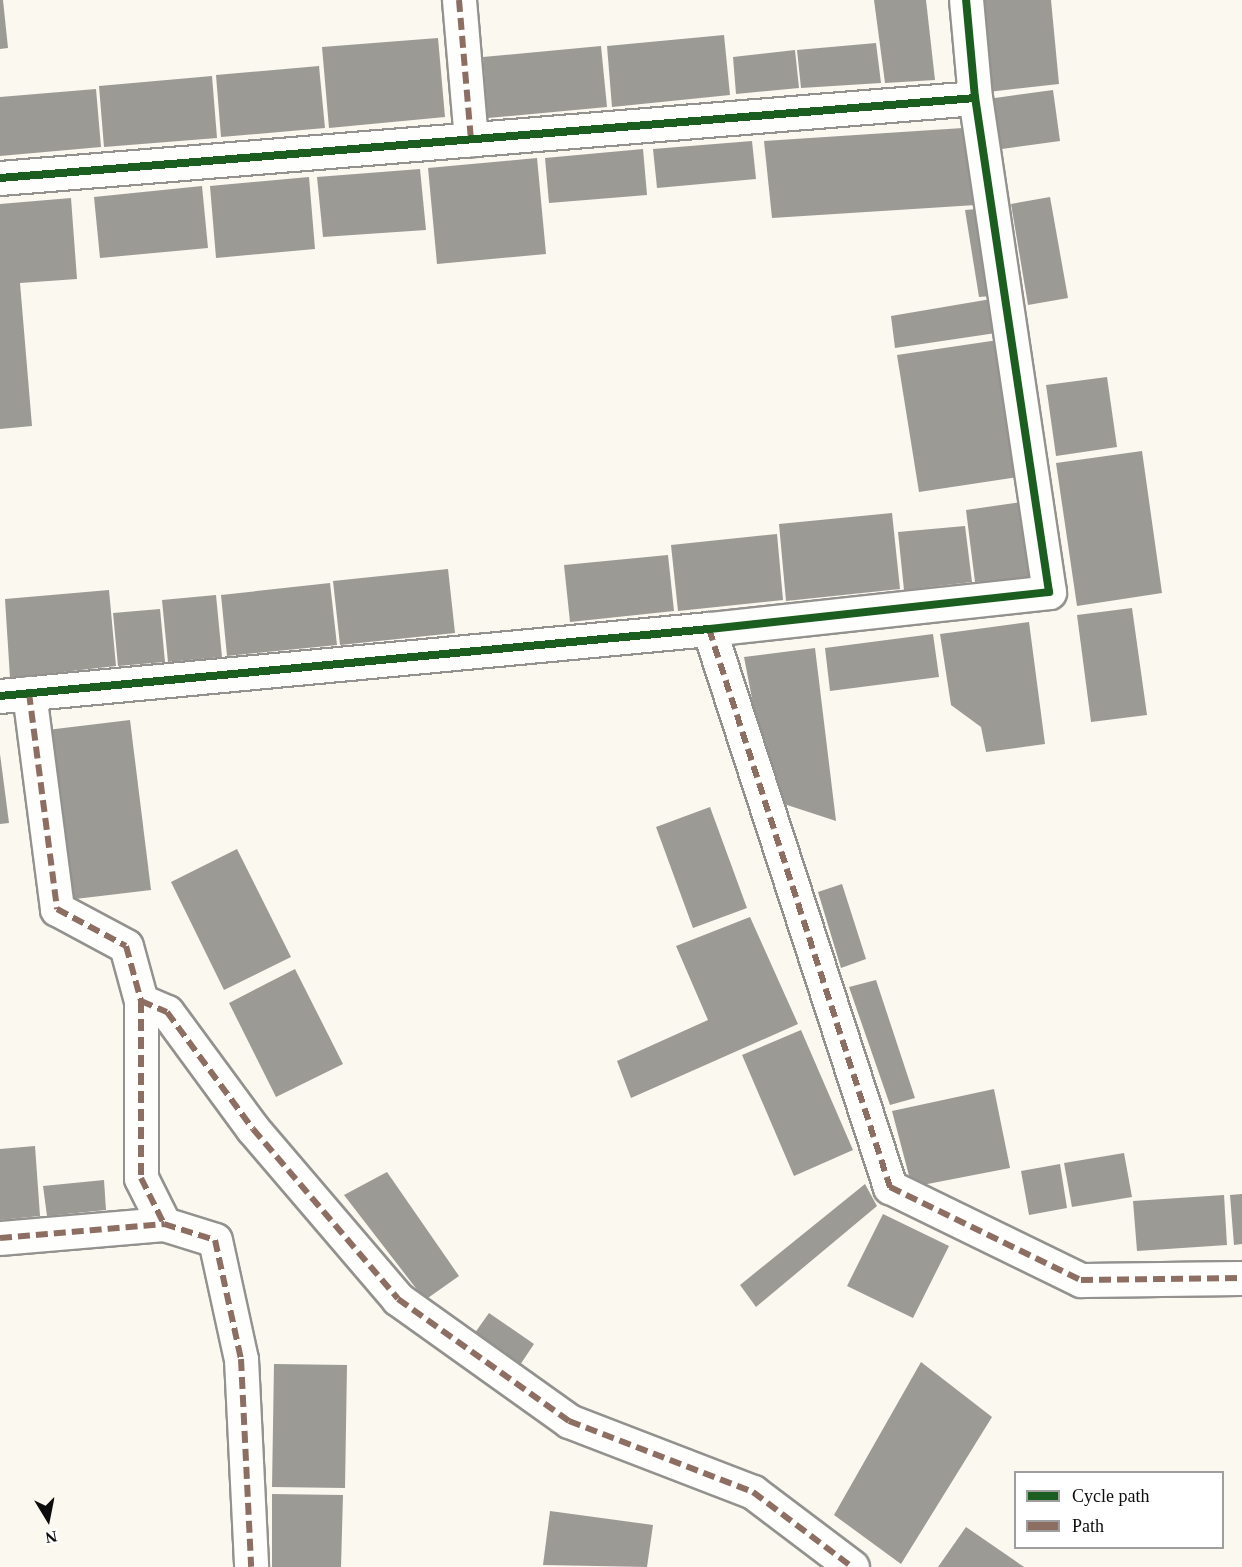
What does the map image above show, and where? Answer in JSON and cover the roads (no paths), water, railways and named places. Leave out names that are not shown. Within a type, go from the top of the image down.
[{"type":"street","points":[[459,0],[471,139]]},
{"type":"street","points":[[164,1224],[141,1178],[141,1001],[126,946],[57,909],[15,695],[709,629],[1049,592],[975,98],[966,0]]},
{"type":"street","points":[[0,178],[975,98]]},
{"type":"street","points":[[709,629],[890,1187],[1082,1280],[1242,1278]]},
{"type":"street","points":[[141,1001],[167,1012],[253,1130],[398,1299],[569,1421],[753,1492],[852,1567]]},
{"type":"street","points":[[0,1238],[164,1224],[215,1240],[241,1359],[251,1567]]}]
